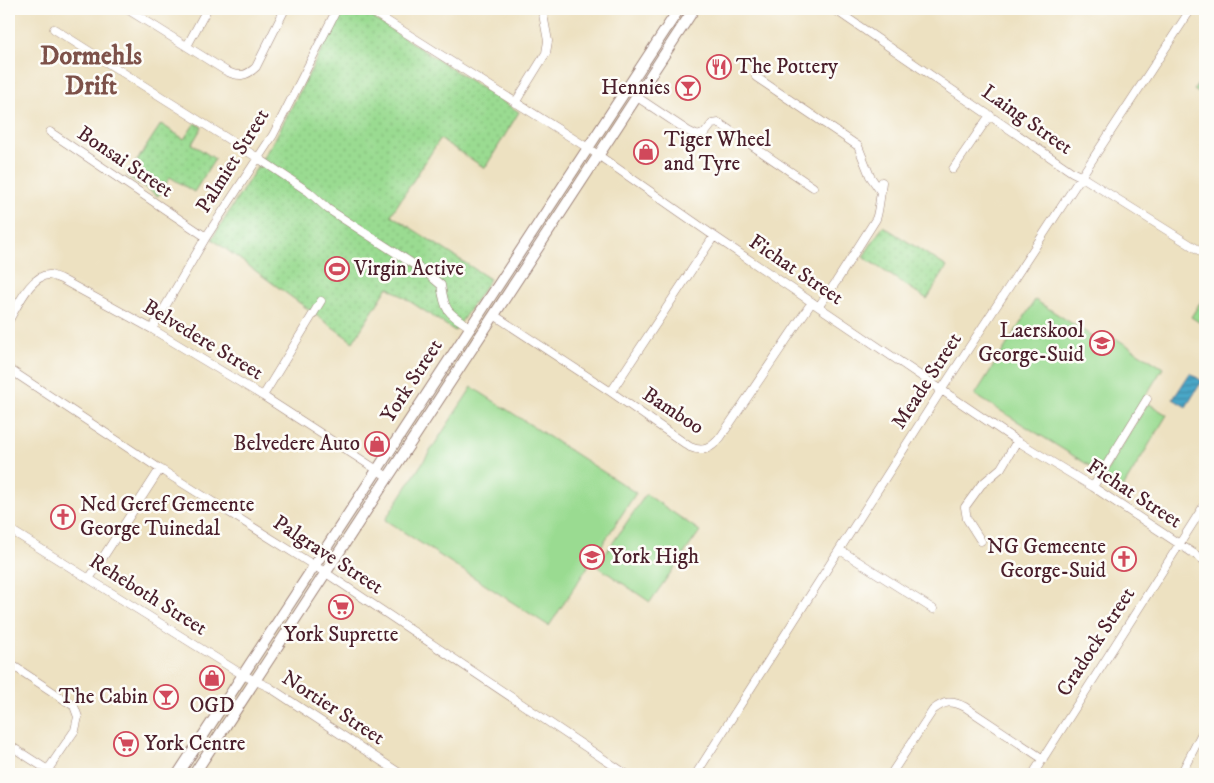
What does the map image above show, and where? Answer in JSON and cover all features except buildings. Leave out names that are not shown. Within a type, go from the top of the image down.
[{"type":"main road","name":"York Street","points":[[178,774],[679,9]]},
{"type":"main road","name":"York Street","points":[[194,774],[694,9]]},
{"type":"street","points":[[127,9],[234,75],[248,74],[256,67],[285,9]]},
{"type":"street","name":"Palmiet Street","points":[[152,329],[206,237],[273,135],[336,9]]},
{"type":"street","name":"Fichat Street","points":[[368,9],[588,148],[714,236],[1018,441],[1093,487],[1205,561]]},
{"type":"street","points":[[515,103],[546,53],[548,41],[542,9]]},
{"type":"street","name":"Laing Street","points":[[834,9],[1072,172],[1205,254]]},
{"type":"street","name":"Meade Street","points":[[696,774],[942,389],[1191,9]]},
{"type":"street","points":[[186,46],[206,11]]},
{"type":"street","points":[[54,29],[310,192],[328,209],[437,280],[441,285],[442,299],[448,311],[470,327]]},
{"type":"street","points":[[756,77],[858,146],[870,176],[880,192]]},
{"type":"street","points":[[636,97],[698,136],[705,133],[712,124],[719,123],[812,187]]},
{"type":"street","points":[[953,169],[990,115]]},
{"type":"street","name":"Bonsai Street","points":[[50,132],[206,237]]},
{"type":"street","points":[[815,304],[836,282],[876,218],[882,182]]},
{"type":"street","points":[[611,392],[714,236]]},
{"type":"street","name":"Belvedere Street","points":[[9,320],[32,283],[40,277],[49,275],[61,279],[152,329],[262,396],[388,477]]},
{"type":"street","points":[[262,396],[321,301]]},
{"type":"street","name":"Bamboo","points":[[494,315],[696,450],[708,449],[720,438],[815,304]]},
{"type":"street","name":"Palgrave Street","points":[[9,368],[160,469],[315,565],[626,774]]},
{"type":"street","points":[[1093,487],[1147,399]]},
{"type":"street","points":[[981,541],[969,523],[965,514],[965,507],[981,485],[1001,468],[1018,441]]},
{"type":"street","points":[[89,579],[160,469]]},
{"type":"street","name":"Cradock Street","points":[[1033,774],[1205,504]]},
{"type":"street","name":"Reheboth Street","points":[[9,529],[243,675]]},
{"type":"street","points":[[840,550],[934,609]]},
{"type":"street","points":[[9,663],[69,702],[77,712],[75,730],[48,773]]},
{"type":"street","name":"Nortier Street","points":[[243,675],[270,686],[401,774]]},
{"type":"street","points":[[891,774],[933,710],[940,704],[950,701],[957,702],[965,707],[1042,759]]},
{"type":"street","points":[[1181,774],[1205,727]]},
{"type":"street","points":[[9,745],[48,773]]},
{"type":"street","points":[[9,750],[48,773]]},
{"type":"green space","points":[[343,9],[359,9],[519,112],[485,168],[440,139],[391,215],[490,279],[455,331],[388,287],[353,342],[212,239],[276,137]]},
{"type":"green space","points":[[1205,73],[1205,97],[1194,90]]},
{"type":"green space","points":[[195,123],[202,127],[192,144],[215,159],[194,192],[170,177],[158,196],[127,176],[161,124],[184,139]]},
{"type":"green space","points":[[883,226],[947,267],[927,299],[863,257]]},
{"type":"green space","points":[[1205,295],[1205,326],[1191,317]]},
{"type":"green space","points":[[1035,300],[1095,338],[1109,334],[1163,368],[1098,471],[975,395]]},
{"type":"green space","points":[[472,387],[636,493],[549,626],[385,520]]},
{"type":"green space","points":[[1148,403],[1167,415],[1122,489],[1103,477]]},
{"type":"green space","points":[[646,494],[700,531],[650,602],[597,566]]},
{"type":"water","points":[[1190,373],[1202,381],[1186,407],[1173,399]]},
{"type":"place","name":"The Pottery","points":[[719,67]]},
{"type":"place","name":"Hennies","points":[[688,88]]},
{"type":"place","name":"Tiger Wheel and Tyre","points":[[646,152]]},
{"type":"place","name":"Virgin Active","points":[[337,269]]},
{"type":"place","name":"Laerskool George-Suid","points":[[1102,343]]},
{"type":"place","name":"Belvedere Auto","points":[[377,444]]},
{"type":"place","name":"Ned Geref Gemeente George Tuinedal","points":[[63,517]]},
{"type":"place","name":"York High","points":[[592,557]]},
{"type":"place","name":"NG Gemeente George-Suid","points":[[1124,559]]},
{"type":"place","name":"York Suprette","points":[[341,607]]},
{"type":"place","name":"OGD","points":[[212,678]]},
{"type":"place","name":"The Cabin","points":[[166,697]]},
{"type":"place","name":"York Centre","points":[[126,744]]},
{"type":"district","name":"Dormehls Drift","points":[[91,70]]}]
